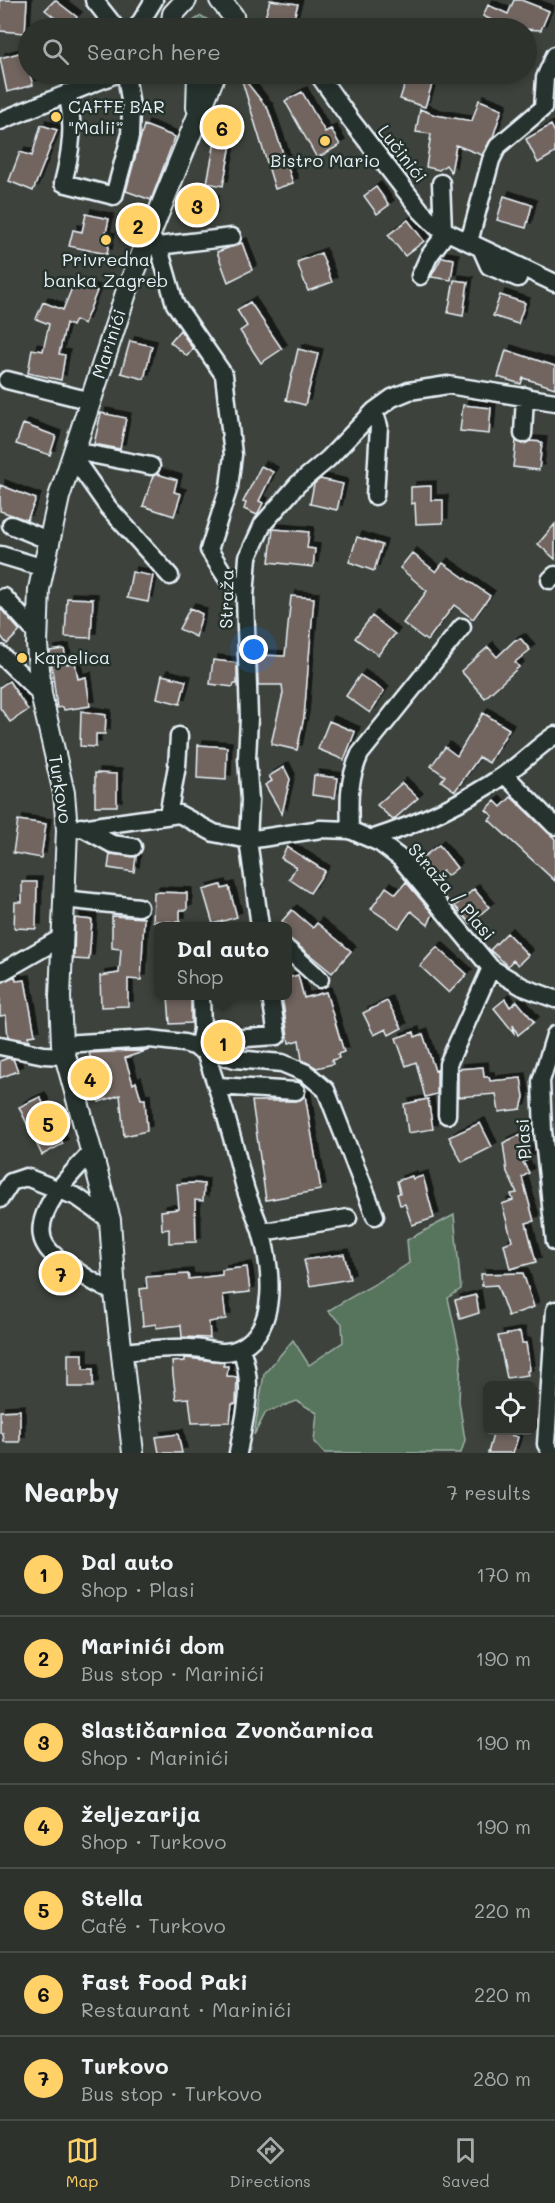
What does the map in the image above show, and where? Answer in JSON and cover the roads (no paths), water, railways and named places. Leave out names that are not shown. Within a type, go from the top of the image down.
[{"type":"main road","points":[[172,18],[186,0]]},
{"type":"main road","points":[[220,0],[228,8],[232,18]]},
{"type":"main road","points":[[237,18],[242,0]]},
{"type":"main road","name":"Marinići","points":[[193,128],[199,95],[198,84]]},
{"type":"main road","name":"Marinići","points":[[59,497],[126,293],[154,242],[193,128],[211,84]]},
{"type":"main road","name":"Turkovo","points":[[59,497],[39,589],[37,634],[41,694],[74,828],[63,899],[61,938],[60,998],[63,1050],[110,1220],[115,1293],[133,1453]]},
{"type":"street","points":[[94,0],[108,18]]},
{"type":"street","points":[[143,18],[154,0]]},
{"type":"street","points":[[518,278],[489,266],[475,245],[491,160],[498,146],[543,108],[545,78],[555,55]]},
{"type":"street","points":[[0,121],[90,84]]},
{"type":"street","points":[[67,93],[73,115],[72,149],[63,183],[114,196],[130,137],[131,107],[128,84]]},
{"type":"street","name":"Lučinići","points":[[326,84],[421,211],[445,231],[555,283]]},
{"type":"street","points":[[420,276],[429,256],[445,231],[441,183]]},
{"type":"street","points":[[232,237],[154,242],[175,304],[186,323],[216,360],[225,375],[233,455],[229,487],[209,550],[226,577],[245,590]]},
{"type":"street","points":[[7,380],[91,401]]},
{"type":"street","name":"Straža","points":[[248,840],[250,800],[247,758],[249,718],[245,590],[248,557],[263,524],[298,484],[328,459],[374,411],[392,398],[408,391],[448,385],[525,396]]},
{"type":"street","points":[[523,434],[525,396],[555,402]]},
{"type":"street","points":[[374,411],[379,426],[375,496]]},
{"type":"street","points":[[74,454],[151,466]]},
{"type":"street","points":[[74,454],[108,507],[170,576]]},
{"type":"street","points":[[11,525],[50,541]]},
{"type":"street","points":[[1,555],[44,568]]},
{"type":"street","points":[[4,597],[37,634]]},
{"type":"street","points":[[350,830],[349,790],[352,773],[360,754],[462,627]]},
{"type":"street","points":[[0,654],[41,694]]},
{"type":"street","points":[[371,839],[402,829],[456,804],[505,775],[555,735]]},
{"type":"street","points":[[168,815],[177,766],[178,736]]},
{"type":"street","points":[[505,775],[555,826]]},
{"type":"street","name":"Straža / Plasi","points":[[74,828],[178,814],[214,833],[248,840],[321,829],[350,830],[371,839],[400,858],[491,968],[523,987],[555,999]]},
{"type":"street","points":[[74,828],[112,844],[133,847]]},
{"type":"street","points":[[248,840],[259,922]]},
{"type":"street","points":[[63,899],[139,907]]},
{"type":"street","points":[[0,973],[61,938]]},
{"type":"street","points":[[292,954],[320,979]]},
{"type":"street","points":[[447,1115],[448,1064],[491,968]]},
{"type":"street","points":[[122,1352],[193,1348],[228,1352],[241,1348],[252,1339],[268,1312],[270,1295],[261,1233],[244,1186],[226,1109],[202,1050],[201,1000]]},
{"type":"street","points":[[225,1057],[230,1039],[277,1036],[272,1000]]},
{"type":"street","name":"Plasi","points":[[555,1035],[541,1080],[543,1131],[555,1242]]},
{"type":"street","points":[[0,1046],[44,1055],[63,1050],[150,1039],[184,1043],[225,1057],[282,1063],[306,1073],[326,1090],[375,1216]]},
{"type":"street","points":[[218,1086],[296,1091]]},
{"type":"street","points":[[92,1152],[58,1190],[42,1220],[45,1245],[65,1264],[115,1293]]},
{"type":"street","points":[[0,1199],[11,1182],[26,1177],[91,1204],[110,1220]]},
{"type":"street","points":[[261,1233],[348,1218]]},
{"type":"street","points":[[548,1446],[555,1310]]},
{"type":"street","points":[[238,1453],[247,1408],[249,1376],[241,1348]]},
{"type":"place","name":"CAFFE BAR \"Malii”","points":[[56,117]]},
{"type":"place","name":"Fast Food Paki","points":[[222,127]]},
{"type":"place","name":"Bistro Mario","points":[[325,141]]},
{"type":"place","name":"Slastičarnica Zvončarnica","points":[[197,205]]},
{"type":"place","name":"Marinići dom","points":[[138,225]]},
{"type":"place","name":"Privredna banka Zagreb","points":[[106,240]]},
{"type":"place","name":"Kapelica","points":[[22,658]]},
{"type":"place","name":"Dal auto","points":[[223,1042]]},
{"type":"place","name":"željezarija","points":[[90,1078]]},
{"type":"place","name":"Stella","points":[[48,1123]]},
{"type":"place","name":"Turkovo","points":[[61,1273]]}]
